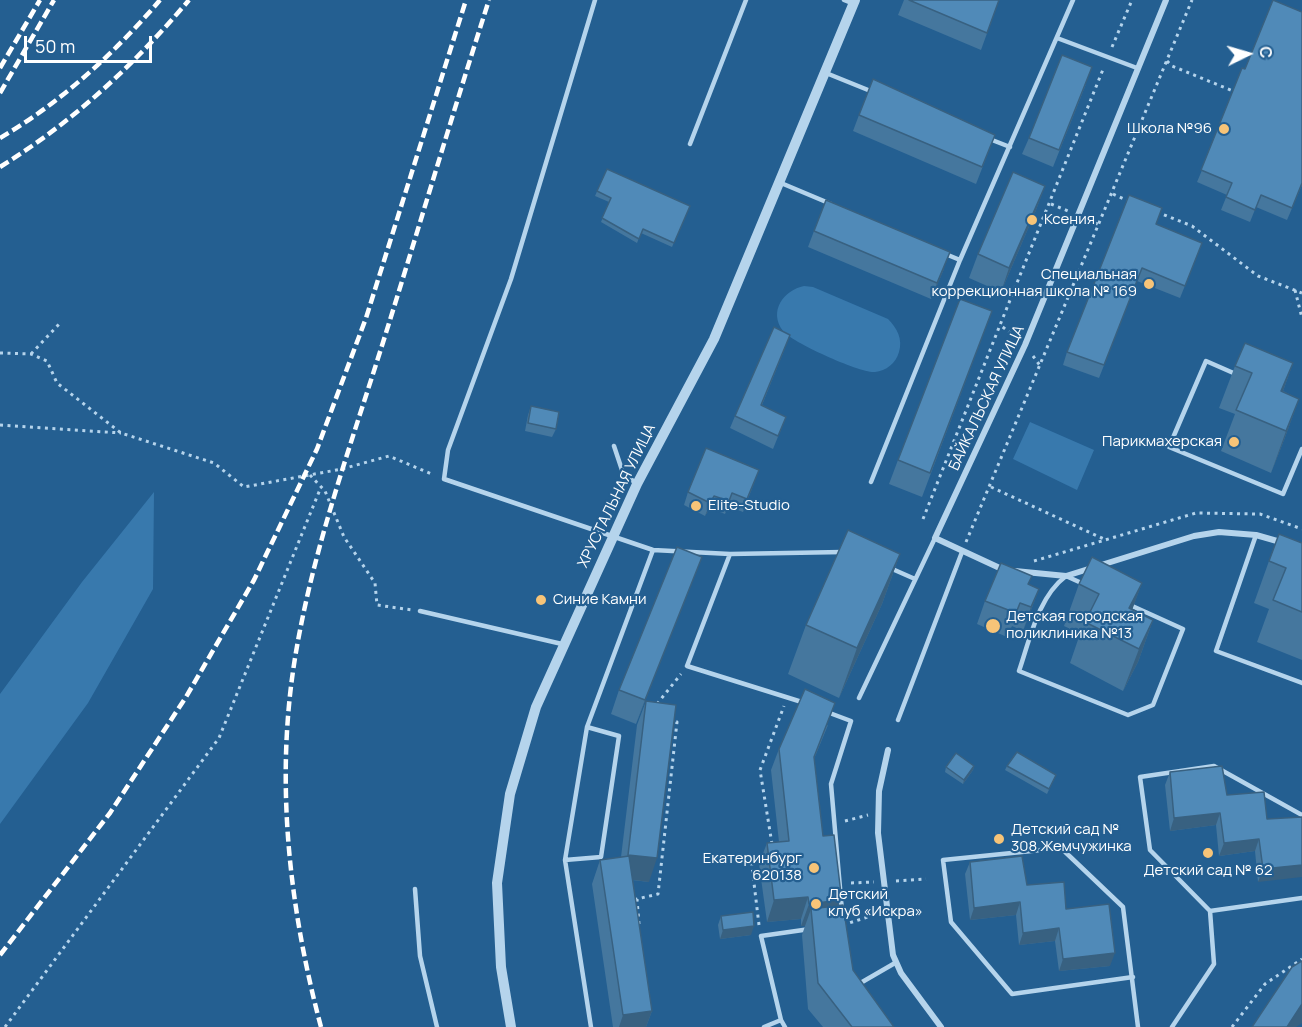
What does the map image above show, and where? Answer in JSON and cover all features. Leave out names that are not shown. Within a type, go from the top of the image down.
[{"type":"street","name":"БАЙКАЛЬСКАЯ УЛИЦА","points":[[935,538],[1025,345],[1166,0]]},
{"type":"street","name":"ХРУСТАЛЬНАЯ УЛИЦА","points":[[511,1027],[497,923],[497,883],[502,838],[522,748],[562,644],[614,538],[637,484],[714,339],[825,73],[851,1]]},
{"type":"street","points":[[935,538],[1003,570],[1066,576],[1194,536],[1219,532],[1256,535],[1292,545]]},
{"type":"street","points":[[888,750],[879,791],[878,813],[887,910],[895,963],[941,1027]]},
{"type":"lane","points":[[595,0],[511,279],[448,450],[444,479],[614,538],[653,549],[730,554],[851,552]]},
{"type":"lane","points":[[690,144],[746,0]]},
{"type":"lane","points":[[871,482],[960,260],[1073,0]]},
{"type":"lane","points":[[1058,38],[1107,59],[1137,68]]},
{"type":"lane","points":[[825,73],[879,94]]},
{"type":"lane","points":[[977,134],[1010,147]]},
{"type":"lane","points":[[780,182],[833,205]]},
{"type":"lane","points":[[939,251],[960,260]]},
{"type":"lane","points":[[1248,379],[1206,361],[1169,447],[1283,494],[1302,449]]},
{"type":"lane","points":[[614,446],[622,470],[637,484]]},
{"type":"lane","points":[[1256,535],[1216,651],[1302,683]]},
{"type":"lane","points":[[860,698],[935,538]]},
{"type":"lane","points":[[591,1027],[566,860],[587,727],[653,549]]},
{"type":"lane","points":[[898,720],[962,552]]},
{"type":"lane","points":[[730,554],[687,666],[809,705]]},
{"type":"lane","points":[[883,566],[915,579]]},
{"type":"lane","points":[[1066,576],[1183,629],[1153,705],[1128,715],[1019,671],[1043,604],[1057,582],[1066,576]]},
{"type":"lane","points":[[420,611],[562,644]]},
{"type":"lane","points":[[819,709],[851,720],[831,784],[843,925]]},
{"type":"lane","points":[[566,860],[602,857],[619,736],[587,727]]},
{"type":"lane","points":[[1172,1027],[1214,964],[1210,911],[1150,850],[1140,777],[1214,766],[1302,815]]},
{"type":"lane","points":[[1133,977],[1012,994],[951,922],[943,860],[1061,848],[1123,907],[1133,977],[1138,1027]]},
{"type":"lane","points":[[415,889],[420,956],[437,1027]]},
{"type":"lane","points":[[1210,911],[1302,898]]},
{"type":"lane","points":[[785,1027],[781,1020],[761,936],[820,928]]},
{"type":"lane","points":[[852,988],[895,963]]},
{"type":"lane","points":[[851,977],[852,988],[859,996]]},
{"type":"lane","points":[[764,1027],[781,1020]]},
{"type":"path","points":[[923,519],[1132,0]]},
{"type":"path","points":[[962,552],[1113,195],[1192,0]]},
{"type":"path","points":[[1167,62],[1233,91]]},
{"type":"path","points":[[1113,195],[1133,202]]},
{"type":"path","points":[[1153,210],[1192,226],[1258,276],[1302,293]]},
{"type":"path","points":[[1295,290],[1302,318]]},
{"type":"path","points":[[31,354],[61,322]]},
{"type":"path","points":[[1000,326],[1025,345],[1041,366]]},
{"type":"path","points":[[0,353],[31,354],[47,361],[57,384],[121,433]]},
{"type":"path","points":[[0,425],[121,433],[214,463],[244,487],[310,475],[389,456],[444,479]]},
{"type":"path","points":[[310,475],[321,487],[344,537],[375,583],[377,605],[420,611]]},
{"type":"path","points":[[5,1027],[219,738],[321,487]]},
{"type":"path","points":[[991,487],[1107,540]]},
{"type":"path","points":[[1026,563],[1196,513],[1260,514],[1302,529]]},
{"type":"path","points":[[656,706],[687,666]]},
{"type":"path","points":[[772,845],[760,770],[788,697]]},
{"type":"path","points":[[640,934],[637,899],[658,894],[677,722],[668,720]]},
{"type":"path","points":[[834,824],[878,813]]},
{"type":"path","points":[[761,936],[751,858],[774,855]]},
{"type":"path","points":[[843,925],[887,910]]},
{"type":"path","points":[[1232,1027],[1265,984],[1302,959]]},
{"type":"shaded area","points":[[804,286],[813,287],[888,319],[900,338],[898,356],[893,363],[875,372],[856,368],[799,342],[783,331],[777,316],[780,302],[790,292]]},
{"type":"shaded area","points":[[1030,422],[1094,450],[1077,490],[1013,459]]},
{"type":"shaded area","points":[[154,492],[153,589],[88,703],[0,824],[0,694],[82,582]]},
{"type":"building","points":[[909,0],[999,0],[987,33]]},
{"type":"building","points":[[1273,0],[1302,12],[1302,183],[1292,208],[1261,195],[1255,210],[1226,197],[1232,183],[1201,170],[1242,68],[1245,69]]},
{"type":"building","points":[[1062,55],[1092,67],[1059,150],[1029,138]]},
{"type":"building","points":[[873,79],[995,135],[982,167],[859,115]]},
{"type":"building","points":[[607,169],[690,206],[674,243],[643,229],[639,239],[602,218],[611,198],[597,191]]},
{"type":"building","points":[[1013,172],[1045,186],[1009,268],[978,254]]},
{"type":"building","points":[[1129,195],[1162,208],[1156,224],[1202,243],[1185,286],[1142,268],[1104,365],[1067,352]]},
{"type":"building","points":[[826,200],[950,252],[937,283],[814,231]]},
{"type":"building","points":[[960,299],[992,311],[930,473],[898,460]]},
{"type":"building","points":[[774,327],[790,335],[761,405],[786,417],[778,436],[735,416]]},
{"type":"building","points":[[1245,343],[1293,363],[1281,391],[1299,399],[1286,431],[1236,410],[1252,373],[1235,366]]},
{"type":"building","points":[[531,406],[559,412],[556,429],[528,423]]},
{"type":"building","points":[[706,448],[759,470],[747,499],[732,493],[729,501],[714,496],[710,503],[688,492]]},
{"type":"building","points":[[848,530],[900,554],[857,648],[806,625]]},
{"type":"building","points":[[1279,534],[1302,543],[1302,612],[1273,600],[1286,568],[1269,561]]},
{"type":"building","points":[[677,547],[702,557],[645,700],[619,690]]},
{"type":"building","points":[[1092,557],[1142,583],[1129,608],[1153,620],[1139,649],[1085,622],[1099,594],[1079,584]]},
{"type":"building","points":[[1001,563],[1032,576],[1028,584],[1039,589],[1031,607],[1020,603],[1016,613],[985,601]]},
{"type":"building","points":[[805,689],[835,703],[814,757],[823,836],[834,835],[841,894],[839,894],[840,900],[809,904],[808,897],[774,900],[767,843],[789,841],[779,749]]},
{"type":"building","points":[[646,701],[676,705],[657,858],[628,855]]},
{"type":"building","points":[[1017,752],[1056,775],[1049,789],[1007,766]]},
{"type":"building","points":[[956,753],[974,766],[964,780],[946,767]]},
{"type":"building","points":[[1222,766],[1227,795],[1264,792],[1267,819],[1302,817],[1302,865],[1263,869],[1259,839],[1224,843],[1220,813],[1174,818],[1170,772]]},
{"type":"building","points":[[629,856],[652,1011],[623,1015],[600,860]]},
{"type":"building","points":[[1022,856],[1027,885],[1064,882],[1066,909],[1109,904],[1115,953],[1063,959],[1059,928],[1023,933],[1020,902],[974,908],[970,862]]},
{"type":"building","points":[[843,905],[853,970],[894,1027],[852,1027],[818,983],[811,909]]},
{"type":"building","points":[[753,912],[754,926],[723,930],[721,916]]},
{"type":"building","points":[[1302,961],[1302,1004],[1287,1027],[1252,1027],[1292,967]]},
{"type":"railway","points":[[0,68],[40,0]]},
{"type":"railway","points":[[0,93],[54,0]]},
{"type":"railway","points":[[0,138],[44,109],[86,76],[160,0]]},
{"type":"railway","points":[[0,167],[53,131],[101,91],[124,70],[189,0]]},
{"type":"railway","points":[[0,955],[110,813],[186,697],[254,580],[317,449],[366,318],[466,0]]},
{"type":"railway","points":[[321,1027],[301,936],[288,844],[286,751],[295,658],[312,576],[334,496],[489,0]]},
{"type":"place","name":"Школа №96","points":[[1224,129]]},
{"type":"place","name":"Ксения","points":[[1032,220]]},
{"type":"place","name":"Специальная коррекционная школа № 169","points":[[1149,284]]},
{"type":"place","name":"Парикмахерская","points":[[1234,442]]},
{"type":"place","name":"Elite-Studio","points":[[696,506]]},
{"type":"place","name":"Синие Камни","points":[[541,600]]},
{"type":"place","name":"Детская городская поликлиника №13","points":[[993,626]]},
{"type":"place","name":"Детский сад № 308 Жемчужинка","points":[[999,839]]},
{"type":"place","name":"Детский сад № 62","points":[[1208,853]]},
{"type":"place","name":"Екатеринбург 620138","points":[[814,868]]},
{"type":"place","name":"Детский клуб «Искра»","points":[[816,904]]}]
